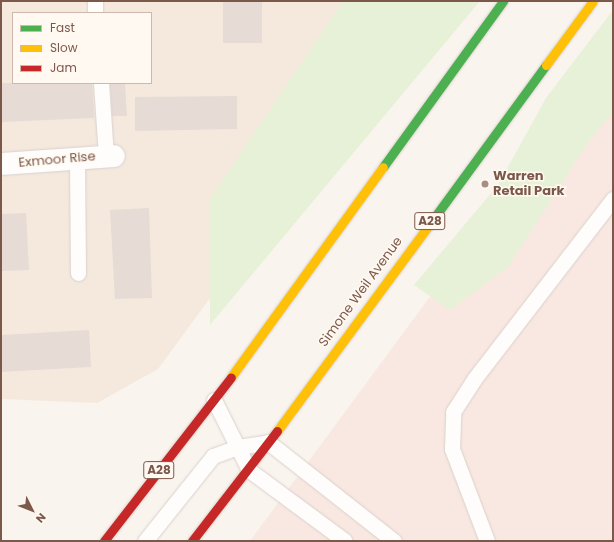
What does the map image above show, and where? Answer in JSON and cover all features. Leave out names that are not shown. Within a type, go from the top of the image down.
[{"type":"highway","name":"A28","points":[[104,541],[214,400],[503,1]]},
{"type":"highway","name":"Simone Weil Avenue","points":[[192,541],[249,470],[268,442],[593,1]]},
{"type":"street","name":"Exmoor Rise","points":[[1,164],[110,156]]},
{"type":"lane","points":[[94,1],[95,12]]},
{"type":"lane","points":[[101,84],[110,156]]},
{"type":"lane","points":[[77,159],[78,273]]},
{"type":"lane","points":[[487,541],[452,448],[453,412],[475,378],[613,198]]},
{"type":"lane","points":[[214,400],[249,470],[345,541]]},
{"type":"lane","points":[[145,541],[213,456],[238,446],[268,442],[394,541]]},
{"type":"shaded area","points":[[1,1],[428,1],[158,369],[97,403],[1,399]]},
{"type":"shaded area","name":"Warren Retail Park","points":[[613,48],[613,541],[250,541]]},
{"type":"green space","points":[[343,1],[480,1],[210,325],[210,199]]},
{"type":"green space","points":[[613,10],[613,111],[589,141],[508,267],[450,310],[414,285],[498,185],[546,98]]},
{"type":"building","points":[[223,1],[262,1],[262,43],[223,43]]},
{"type":"building","points":[[1,83],[92,84],[94,118],[1,122]]},
{"type":"building","points":[[110,84],[125,84],[127,116],[112,116]]},
{"type":"building","points":[[237,96],[237,129],[135,131],[135,97]]},
{"type":"building","points":[[149,208],[152,298],[115,299],[110,210]]},
{"type":"building","points":[[26,213],[29,270],[1,271],[1,214]]},
{"type":"building","points":[[89,330],[91,367],[1,372],[1,335]]},
{"type":"traffic: fast","points":[[383,167],[503,1]]},
{"type":"traffic: fast","points":[[431,222],[546,65]]},
{"type":"traffic: slow","points":[[546,65],[593,1]]},
{"type":"traffic: slow","points":[[231,377],[383,167]]},
{"type":"traffic: slow","points":[[277,431],[431,222]]},
{"type":"traffic: jam","points":[[104,541],[231,377]]},
{"type":"traffic: jam","points":[[192,541],[277,431]]},
{"type":"place","name":"Warren Retail Park","points":[[485,184]]}]
